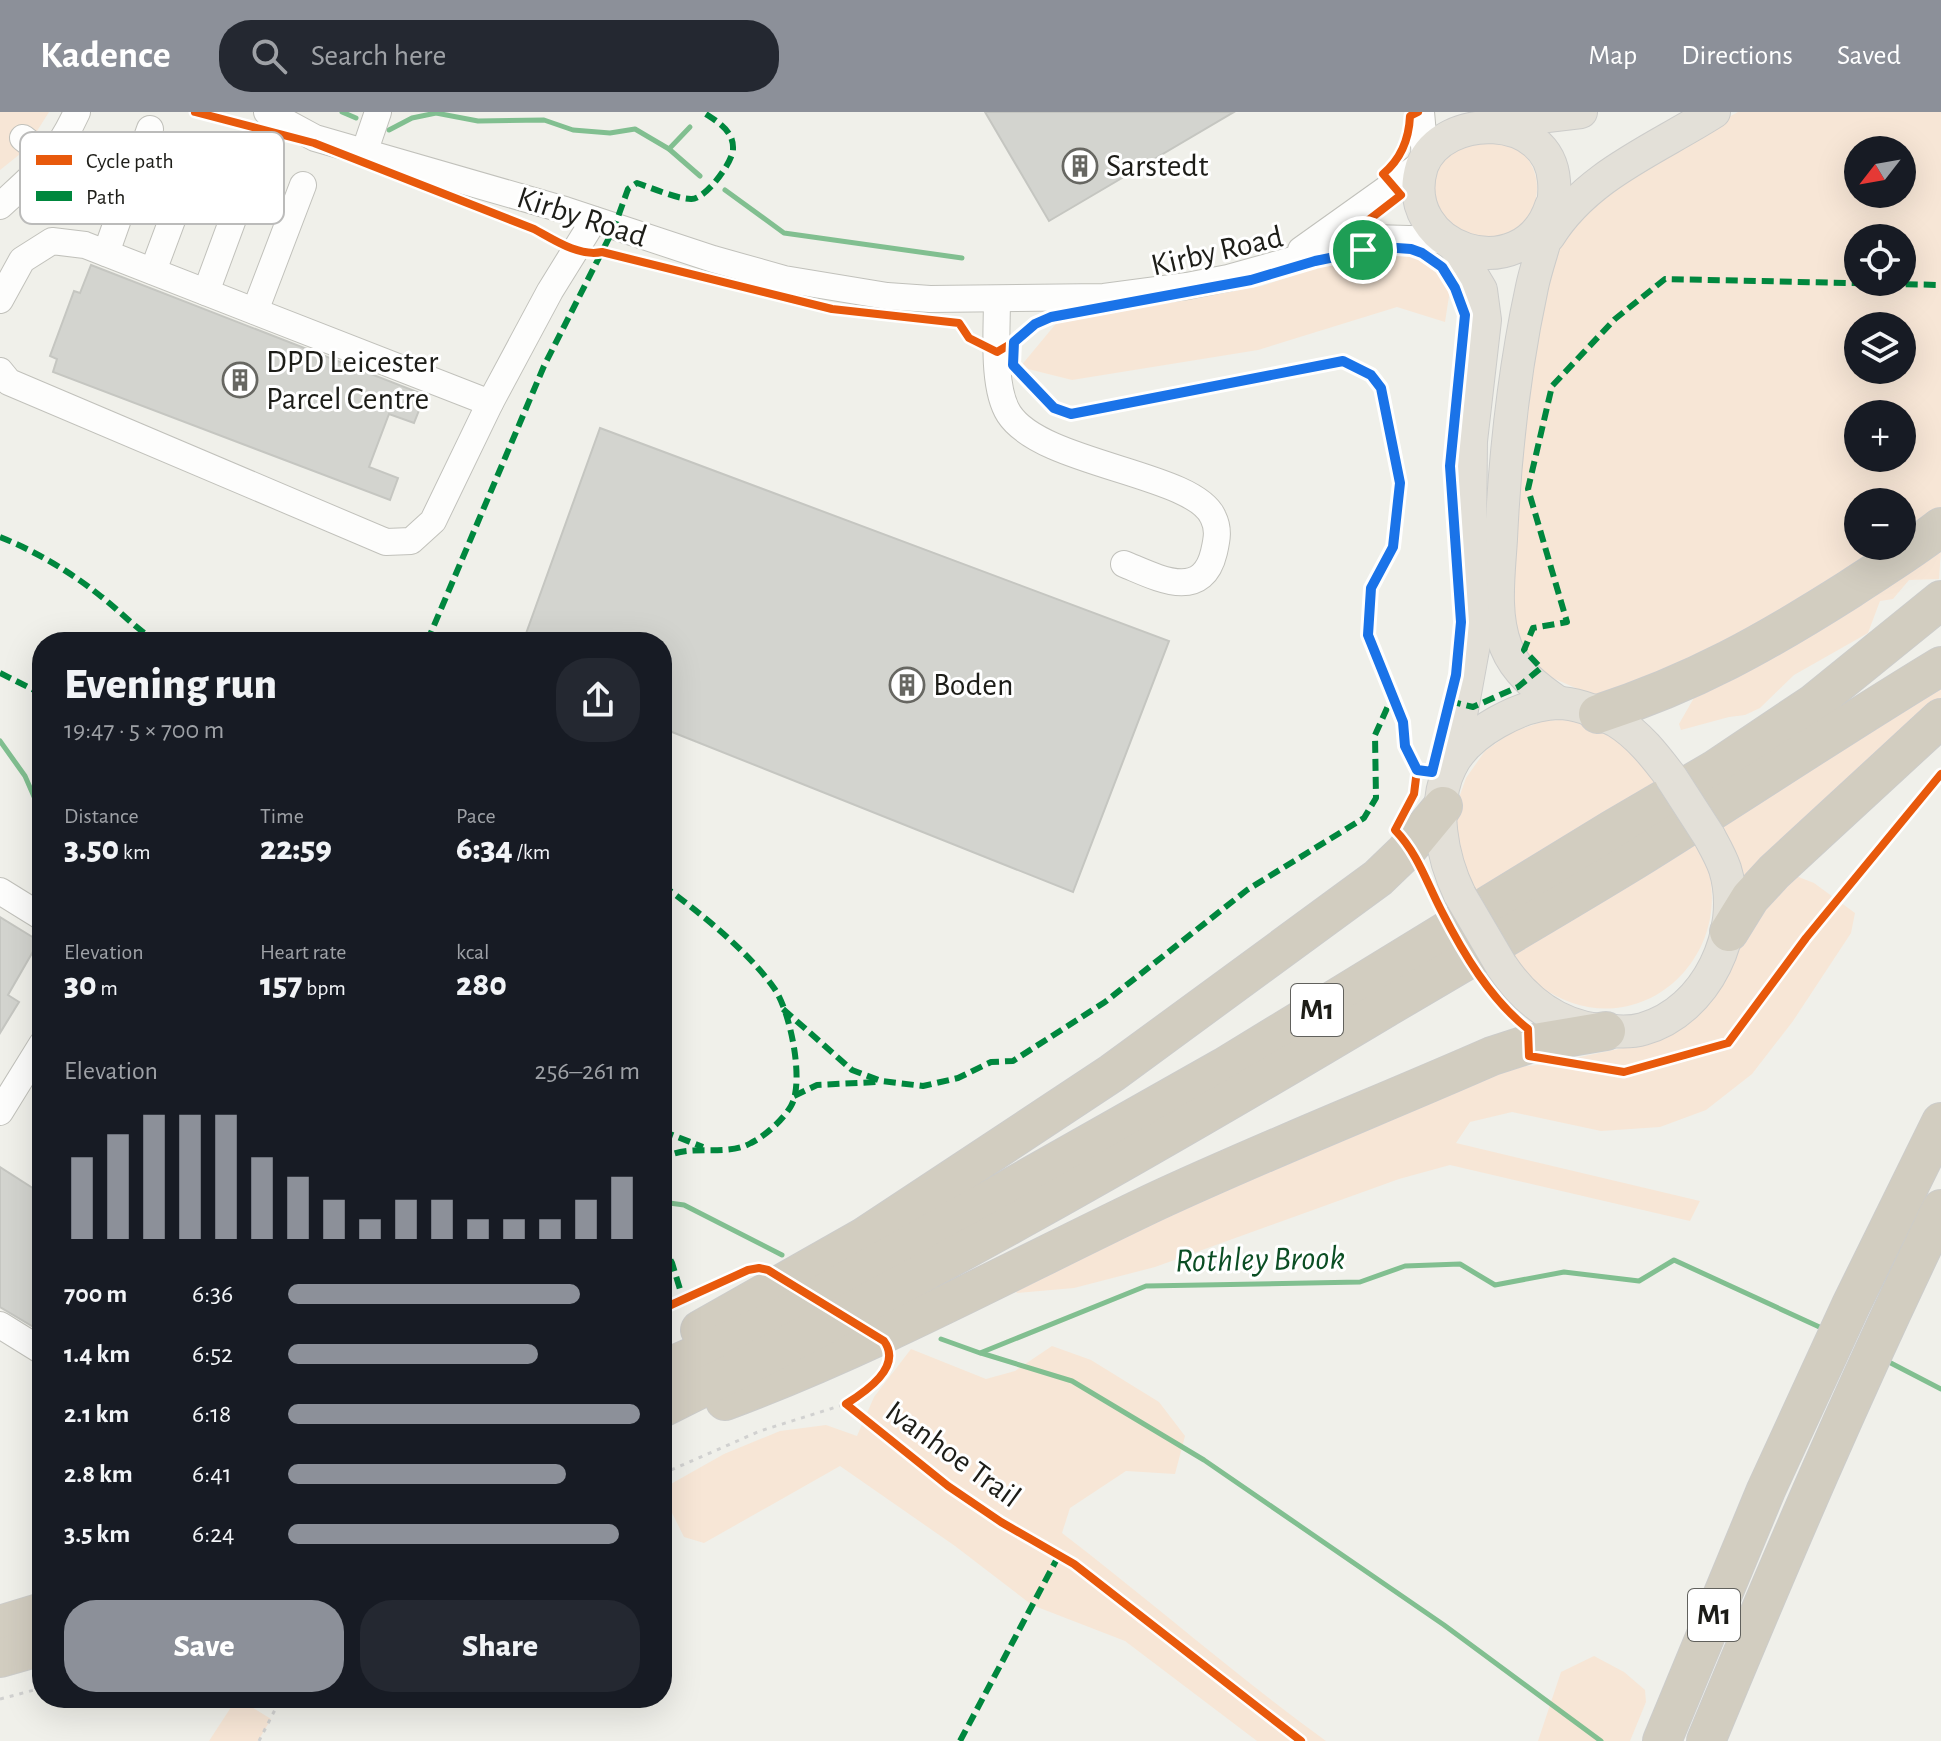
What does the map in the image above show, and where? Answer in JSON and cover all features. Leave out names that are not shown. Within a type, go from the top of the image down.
[{"type":"highway","points":[[1598,714],[1660,693],[1716,669],[1921,543],[1941,527]]},
{"type":"highway","name":"M1","points":[[672,1366],[780,1318],[1224,1067],[1714,770],[1814,703],[1941,600]]},
{"type":"highway","name":"M1","points":[[672,1403],[783,1349],[993,1235],[1242,1093],[1634,860],[1838,728],[1941,666]]},
{"type":"highway","points":[[1729,932],[1750,898],[1774,872],[1941,718]]},
{"type":"highway","points":[[672,1345],[864,1237],[1112,1073],[1378,878],[1411,846],[1443,806]]},
{"type":"highway","points":[[672,1420],[785,1378],[1152,1203],[1492,1056],[1529,1044],[1606,1031]]},
{"type":"highway","name":"M1","points":[[1662,1741],[1766,1490],[1851,1305],[1941,1122]]},
{"type":"highway","name":"M1","points":[[1706,1741],[1802,1507],[1941,1209]]},
{"type":"highway","points":[[0,1625],[32,1615]]},
{"type":"highway","points":[[0,1658],[32,1649]]},
{"type":"main road","points":[[1492,117],[1531,135],[1544,150],[1554,177],[1544,245],[1534,274],[1520,341],[1509,415],[1500,543],[1500,618],[1506,647],[1519,670],[1559,703],[1615,721],[1650,749],[1709,836],[1720,856],[1728,883],[1729,932],[1709,976],[1676,1011],[1643,1029],[1606,1031],[1582,1028],[1542,1010],[1516,987],[1460,895],[1445,858],[1441,835],[1446,780],[1452,764],[1474,644],[1470,467],[1485,320],[1481,290],[1451,243],[1432,226],[1420,200],[1419,181],[1424,160],[1436,141],[1451,128],[1470,120],[1492,117],[1581,112]]},
{"type":"main road","points":[[1451,243],[1483,253],[1508,250],[1526,241],[1536,232],[1552,201],[1584,166],[1637,132],[1689,112]]},
{"type":"main road","points":[[1544,245],[1557,224],[1600,180],[1714,112]]},
{"type":"main road","points":[[1452,764],[1468,745],[1494,724],[1522,710],[1559,703]]},
{"type":"street","points":[[68,132],[77,112]]},
{"type":"street","name":"Kirby Road","points":[[267,112],[315,138],[565,210],[713,259],[784,279],[887,296],[997,300],[1134,294],[1228,278],[1372,238],[1451,243]]},
{"type":"street","points":[[364,153],[378,112]]},
{"type":"street","points":[[1421,112],[1424,160]]},
{"type":"street","name":"Kirby Road","points":[[1285,261],[1424,160]]},
{"type":"street","points":[[255,311],[303,185]]},
{"type":"street","points":[[0,206],[20,188]]},
{"type":"street","points":[[550,291],[562,244],[565,210]]},
{"type":"street","points":[[0,371],[9,382],[386,542],[411,541],[433,521],[490,403],[550,291],[594,220]]},
{"type":"street","points":[[106,253],[116,224]]},
{"type":"street","points":[[153,271],[171,224]]},
{"type":"street","points":[[206,292],[231,224]]},
{"type":"street","points":[[0,300],[22,260],[52,241],[85,245],[490,403]]},
{"type":"street","points":[[997,300],[997,377],[1008,414],[1033,438],[1175,488],[1201,503],[1212,514],[1218,534],[1211,564],[1197,580],[1173,584],[1124,564]]},
{"type":"street","points":[[0,891],[32,911]]},
{"type":"street","points":[[0,1112],[32,1060]]},
{"type":"street","points":[[0,1325],[32,1345]]},
{"type":"path","points":[[672,1470],[760,1431],[846,1404]]},
{"type":"path","points":[[0,1699],[32,1691]]},
{"type":"path","points":[[259,1741],[276,1708]]},
{"type":"shaded area","points":[[0,112],[49,112],[36,132],[20,132],[20,154],[0,170]]},
{"type":"shaded area","points":[[1738,112],[1941,112],[1941,510],[1916,529],[1916,488],[1844,488],[1844,560],[1872,560],[1788,613],[1603,700],[1546,675],[1519,642],[1510,621],[1526,329],[1565,234],[1624,174]]},
{"type":"shaded area","points":[[1486,137],[1505,141],[1522,152],[1533,169],[1537,188],[1533,207],[1522,224],[1505,235],[1486,239],[1467,235],[1450,224],[1439,207],[1435,188],[1439,169],[1450,152],[1467,141]]},
{"type":"shaded area","points":[[1409,241],[1452,277],[1445,322],[1397,307],[1258,350],[1072,380],[1020,367],[1059,320],[1262,286]]},
{"type":"shaded area","points":[[1941,550],[1939,579],[1909,580],[1893,599],[1880,601],[1868,633],[1794,675],[1760,708],[1745,715],[1681,730],[1679,724],[1695,696]]},
{"type":"shaded area","points":[[1941,681],[1941,704],[1740,884],[1719,821]]},
{"type":"shaded area","points":[[1544,721],[1577,721],[1608,731],[1663,786],[1478,898],[1462,874],[1455,809],[1466,778],[1485,751],[1512,732]]},
{"type":"shaded area","points":[[1695,836],[1710,876],[1711,915],[1699,950],[1678,978],[1649,999],[1615,1008],[1578,1005],[1535,982],[1508,949]]},
{"type":"shaded area","points":[[1791,874],[1814,883],[1855,913],[1851,933],[1793,1021],[1752,1074],[1706,1110],[1660,1127],[1601,1131],[1512,1112],[1470,1122],[1456,1143],[1700,1201],[1690,1221],[1450,1165],[1399,1179],[1155,1267],[1074,1288],[1017,1293],[1008,1280],[1509,1068],[1546,1064],[1623,1048],[1667,1034]]},
{"type":"shaded area","points":[[1052,1346],[1091,1360],[1159,1402],[1185,1436],[1175,1474],[1126,1471],[1070,1508],[1062,1533],[1326,1741],[1257,1741],[1125,1641],[1032,1605],[955,1546],[840,1466],[704,1543],[684,1537],[672,1513],[672,1483],[724,1454],[780,1431],[826,1425],[857,1436],[874,1397],[911,1349],[986,1379],[1015,1371]]},
{"type":"shaded area","points":[[1594,1656],[1624,1672],[1645,1690],[1646,1702],[1630,1741],[1538,1741],[1561,1672]]},
{"type":"shaded area","points":[[230,1708],[253,1708],[271,1719],[258,1741],[209,1741]]},
{"type":"building","name":"Sarstedt","points":[[985,112],[1234,112],[1049,221]]},
{"type":"building","name":"DPD Leicester Parcel Centre","points":[[91,265],[425,395],[414,423],[389,414],[369,467],[398,478],[390,500],[53,372],[57,359],[50,356],[74,291],[80,293]]},
{"type":"building","name":"Boden","points":[[600,428],[1169,641],[1073,892],[672,732],[672,632],[527,632]]},
{"type":"building","points":[[0,917],[32,937],[32,953],[8,995],[19,1002],[0,1033]]},
{"type":"building","points":[[0,1167],[32,1188],[32,1326],[0,1307]]},
{"type":"waterway","points":[[342,112],[356,118]]},
{"type":"waterway","points":[[389,130],[412,118],[436,113],[478,121],[544,120],[573,130],[610,133],[635,129],[669,149],[700,176]]},
{"type":"waterway","points":[[669,149],[690,127]]},
{"type":"waterway","points":[[725,190],[784,233],[962,258]]},
{"type":"waterway","name":"Rothley Brook","points":[[0,741],[25,776],[32,792]]},
{"type":"waterway","name":"Rothley Brook","points":[[672,1203],[684,1205],[782,1255]]},
{"type":"waterway","name":"Rothley Brook","points":[[941,1339],[980,1353],[1146,1286],[1360,1282],[1405,1266],[1460,1264],[1495,1285],[1564,1272],[1639,1281],[1674,1260],[1826,1330]]},
{"type":"waterway","name":"Rothley Brook","points":[[981,1353],[1072,1381],[1204,1460],[1444,1625],[1601,1741]]},
{"type":"waterway","name":"Rothley Brook","points":[[1885,1360],[1941,1389]]},
{"type":"marked path","points":[[431,632],[544,366],[614,228],[628,189],[637,183],[679,197],[697,198],[717,179],[732,155],[731,136],[703,112]]},
{"type":"marked path","points":[[1449,701],[1473,707],[1518,687],[1541,668],[1524,650],[1533,628],[1567,622],[1528,489],[1552,386],[1615,319],[1665,279],[1941,285]]},
{"type":"marked path","points":[[0,537],[39,555],[75,577],[142,632]]},
{"type":"marked path","points":[[0,673],[32,689]]},
{"type":"marked path","points":[[783,1009],[852,1070],[881,1081],[923,1086],[958,1078],[991,1062],[1013,1061],[1105,1002],[1247,890],[1364,818],[1376,798],[1375,735],[1392,697]]},
{"type":"marked path","points":[[672,893],[737,946],[774,988],[790,1029],[796,1064],[795,1095],[791,1106],[773,1127],[756,1140],[730,1149],[672,1154]]},
{"type":"marked path","points":[[794,1096],[817,1085],[876,1082]]},
{"type":"marked path","points":[[672,1135],[703,1147]]},
{"type":"marked path","points":[[672,1263],[683,1299]]},
{"type":"marked path","points":[[960,1741],[1059,1555]]},
{"type":"cycle path","points":[[195,112],[272,132]]},
{"type":"cycle path","points":[[1363,250],[1357,229],[1401,195],[1383,174],[1403,148],[1410,116],[1418,112]]},
{"type":"cycle path","points":[[284,135],[314,143],[534,229],[576,250],[602,252],[832,309],[959,323],[969,338],[997,352],[1014,342]]},
{"type":"cycle path","points":[[1417,770],[1432,772],[1456,675],[1461,622],[1450,466],[1465,315],[1450,277],[1442,267],[1422,253],[1400,247],[1383,247],[1315,261],[1251,280],[1051,317],[1035,324],[1014,342],[1013,365],[1054,408],[1071,414],[1343,361],[1371,375],[1381,388],[1400,483],[1393,547],[1371,588],[1368,635],[1403,722],[1405,746],[1417,770],[1414,794],[1395,830],[1416,858],[1449,926],[1478,974],[1501,1004],[1528,1029],[1529,1056],[1624,1072],[1728,1043],[1806,938],[1941,774]]},
{"type":"cycle path","name":"Ivanhoe Trail","points":[[672,1304],[748,1270],[759,1268],[768,1270],[884,1341],[889,1351],[885,1369],[871,1386],[846,1404],[948,1486],[1001,1522],[1074,1564],[1301,1741]]},
{"type":"place","name":"Sarstedt","points":[[1080,166]]},
{"type":"place","name":"DPD Leicester Parcel Centre","points":[[240,380]]},
{"type":"place","name":"Boden","points":[[907,685]]},
{"type":"route","points":[[1400,247],[1422,253],[1433,260],[1450,277],[1465,315],[1450,466],[1461,622],[1456,675],[1432,772],[1417,770],[1405,746],[1403,722],[1368,635],[1371,588],[1393,547],[1400,483],[1381,388],[1371,375],[1343,361],[1071,414],[1054,408],[1013,365],[1014,342],[1035,324],[1051,317],[1251,280],[1363,250],[1400,247]]}]
